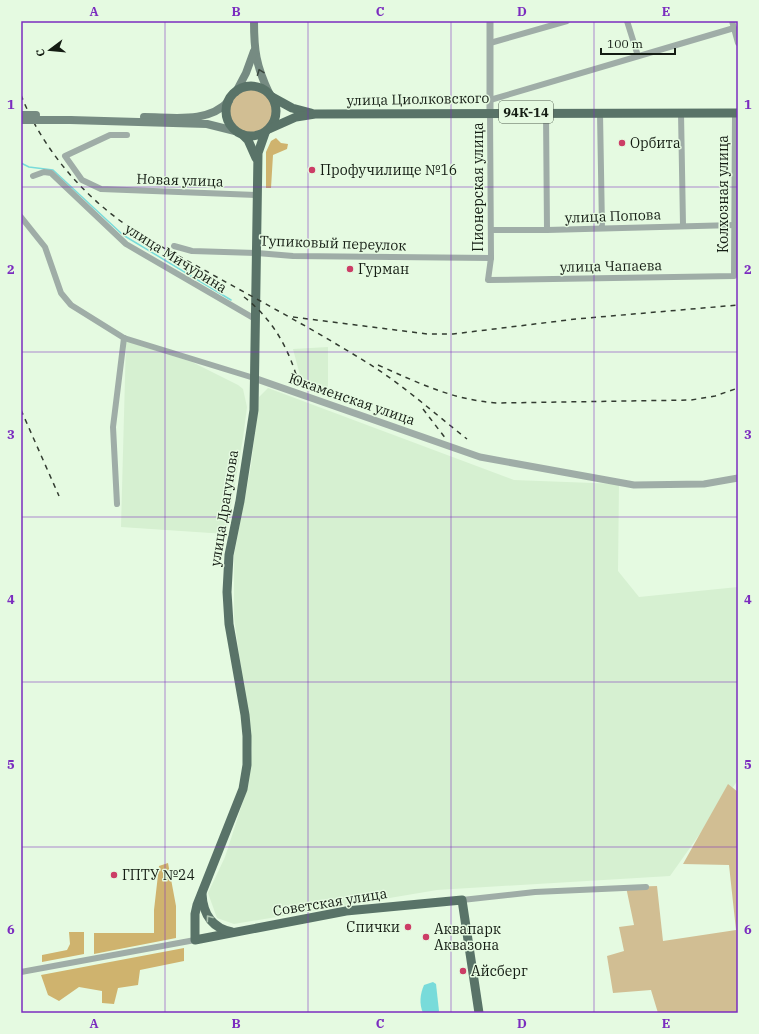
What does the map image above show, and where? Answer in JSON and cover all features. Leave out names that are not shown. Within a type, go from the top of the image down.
[{"type":"main road","points":[[21,115],[207,124],[253,137],[267,131],[276,115],[270,95],[260,74],[254,50],[254,21]]},
{"type":"main road","points":[[21,120],[200,117],[219,110],[236,92],[246,73],[254,50]]},
{"type":"main road","points":[[236,92],[245,87],[254,87],[270,95]]},
{"type":"main road","name":"улица Циолковского","points":[[270,95],[292,108],[315,114]]},
{"type":"main road","points":[[228,101],[226,113],[228,119],[239,133]]},
{"type":"main road","name":"улица Циолковского","points":[[267,131],[296,117],[315,114],[490,112],[736,113]]},
{"type":"main road","name":"улица Драгунова","points":[[195,940],[194,914],[201,891],[242,789],[247,765],[245,715],[229,624],[227,592],[229,554],[240,501],[254,410],[258,195],[257,168],[258,153],[267,131]]},
{"type":"main road","name":"улица Драгунова","points":[[239,133],[252,148],[257,168]]},
{"type":"main road","points":[[201,891],[204,911],[209,920],[223,930],[233,932]]},
{"type":"main road","points":[[462,900],[479,1013]]},
{"type":"main road","name":"Советская улица","points":[[195,940],[346,911],[462,900]]},
{"type":"street","name":"Пионерская улица","points":[[488,280],[491,258],[490,21]]},
{"type":"street","points":[[490,43],[567,21]]},
{"type":"street","points":[[627,21],[638,56]]},
{"type":"street","points":[[732,21],[738,43]]},
{"type":"street","points":[[490,100],[734,28]]},
{"type":"street","points":[[546,112],[547,230]]},
{"type":"street","points":[[600,113],[602,228]]},
{"type":"street","points":[[681,113],[683,225]]},
{"type":"street","name":"Колхозная улица","points":[[734,276],[736,113]]},
{"type":"street","name":"Новая улица","points":[[127,135],[110,135],[65,156],[82,180],[101,189],[258,195]]},
{"type":"street","name":"улица Мичурина","points":[[33,176],[44,172],[51,173],[126,244],[255,319]]},
{"type":"street","name":"Юкаменская улица","points":[[21,217],[45,247],[60,293],[71,305],[124,338],[254,378],[480,457],[634,486],[704,484],[738,478]]},
{"type":"street","name":"улица Попова","points":[[491,230],[735,225]]},
{"type":"street","name":"Тупиковый переулок","points":[[174,246],[192,251],[341,258],[491,258]]},
{"type":"street","name":"улица Чапаева","points":[[488,280],[734,276]]},
{"type":"street","points":[[117,504],[113,427],[124,338]]},
{"type":"street","name":"Советская улица","points":[[462,900],[535,892],[646,887]]},
{"type":"street","name":"Советская улица","points":[[21,972],[195,940]]},
{"type":"shaded area","points":[[251,89],[263,93],[269,99],[273,111],[269,123],[263,129],[251,133],[239,129],[233,123],[229,111],[233,99],[239,93]]},
{"type":"shaded area","points":[[276,138],[281,143],[288,144],[287,149],[273,155],[271,188],[266,188],[266,152],[271,141]]},
{"type":"shaded area","points":[[126,341],[192,362],[243,389],[247,407],[226,534],[121,527]]},
{"type":"shaded area","points":[[328,347],[328,388],[302,383],[293,349]]},
{"type":"shaded area","points":[[268,388],[514,480],[619,484],[618,571],[639,597],[738,587],[738,780],[670,876],[437,890],[234,924],[217,918],[208,893],[225,857],[248,786],[252,749],[234,617],[234,555],[251,466],[259,397]]},
{"type":"shaded area","points":[[728,784],[738,792],[738,1013],[658,1013],[651,990],[613,993],[607,956],[624,951],[619,927],[634,925],[626,887],[657,886],[663,941],[736,930],[729,865],[683,864]]},
{"type":"shaded area","points":[[168,863],[176,906],[176,938],[94,954],[94,933],[154,933],[154,910],[159,866]]},
{"type":"shaded area","points":[[69,932],[84,932],[84,954],[42,962],[42,955],[67,950],[70,944]]},
{"type":"shaded area","points":[[184,948],[184,961],[140,970],[138,985],[118,988],[114,1004],[102,1003],[102,991],[79,987],[59,1001],[48,995],[41,975]]},
{"type":"water","points":[[433,982],[436,984],[439,1011],[438,1013],[423,1013],[421,995],[423,988],[424,985]]},
{"type":"waterway","points":[[21,139],[21,147]]},
{"type":"waterway","points":[[21,163],[29,167],[53,170],[123,235],[231,300]]},
{"type":"railway","points":[[21,95],[30,115],[52,152],[80,185],[112,214],[150,240],[290,317],[366,362],[405,389],[467,439]]},
{"type":"railway","points":[[244,297],[264,316],[280,338],[286,349],[300,388]]},
{"type":"railway","points":[[293,317],[427,334],[453,334],[576,319],[738,305]]},
{"type":"railway","points":[[378,365],[436,390],[466,398],[498,403],[691,400],[715,396],[738,388]]},
{"type":"railway","points":[[423,409],[446,439]]},
{"type":"railway","points":[[21,410],[59,496]]},
{"type":"place","name":"Орбита","points":[[622,143]]},
{"type":"place","name":"Профучилище №16","points":[[312,170]]},
{"type":"place","name":"Гурман","points":[[350,269]]},
{"type":"place","name":"ГПТУ №24","points":[[114,875]]},
{"type":"place","name":"Спички","points":[[408,927]]},
{"type":"place","name":"Аквапарк Аквазона","points":[[426,937]]},
{"type":"place","name":"Айсберг","points":[[463,971]]}]
